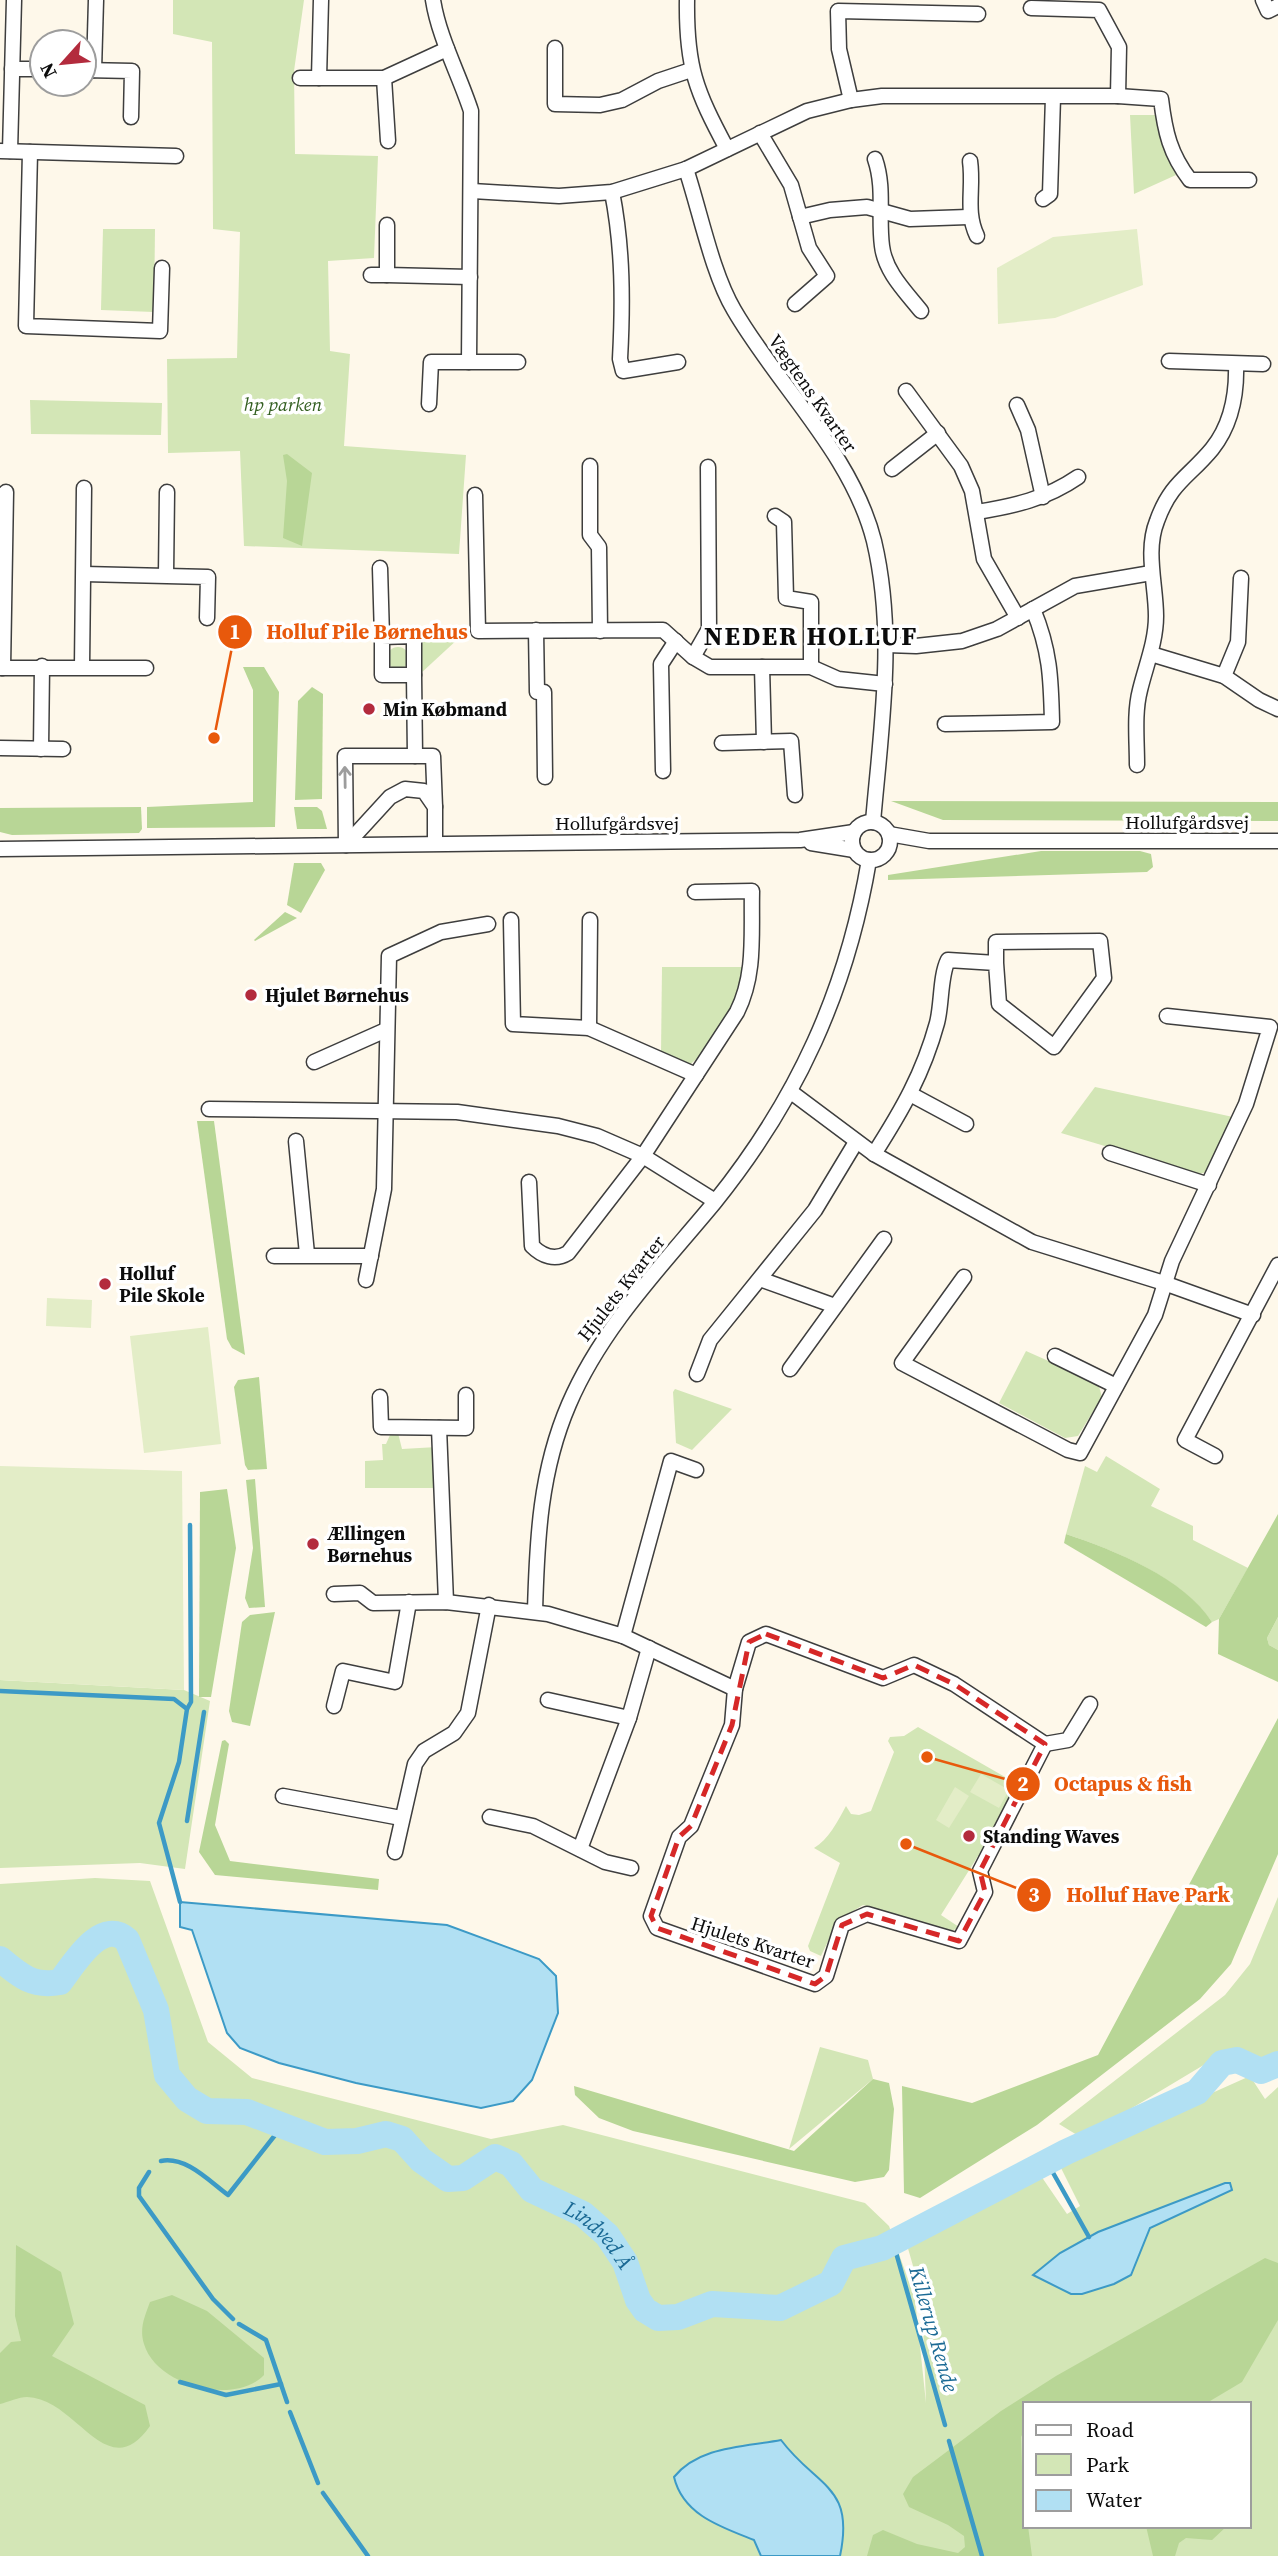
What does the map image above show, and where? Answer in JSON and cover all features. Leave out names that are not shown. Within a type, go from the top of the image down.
[{"type":"street","points":[[14,0],[12,69],[5,151],[176,156]]},
{"type":"street","points":[[93,28],[96,0]]},
{"type":"street","points":[[319,78],[320,0]]},
{"type":"street","points":[[433,0],[447,49],[471,111],[469,362]]},
{"type":"street","points":[[688,0],[687,37],[691,70],[727,149]]},
{"type":"street","points":[[1263,0],[1268,10],[1278,6]]},
{"type":"street","points":[[851,100],[839,49],[838,11],[906,6],[978,14]]},
{"type":"street","points":[[1031,8],[1099,10],[1119,47],[1118,96]]},
{"type":"street","points":[[555,48],[555,104],[600,105],[622,100],[658,81],[691,70]]},
{"type":"street","points":[[300,78],[384,78],[447,49]]},
{"type":"street","points":[[12,69],[28,69]]},
{"type":"street","points":[[98,70],[132,71],[131,117]]},
{"type":"street","points":[[384,78],[388,141]]},
{"type":"street","points":[[471,191],[559,196],[612,192],[686,169],[807,111],[851,100],[882,96],[1118,96],[1161,99],[1165,133],[1173,159],[1190,180],[1249,180]]},
{"type":"street","points":[[1043,199],[1050,194],[1053,97]]},
{"type":"street","name":"Vægtens Kvarter","points":[[760,133],[790,185],[809,248],[827,276],[794,304]]},
{"type":"street","points":[[30,152],[26,327],[160,331],[162,268]]},
{"type":"street","points":[[875,159],[882,179],[882,247],[888,265],[921,311]]},
{"type":"street","points":[[970,161],[973,177],[968,217],[977,236]]},
{"type":"street","name":"Vægtens Kvarter","points":[[686,169],[732,307],[836,460],[853,489],[873,538],[884,593],[887,645],[873,822]]},
{"type":"street","points":[[612,192],[620,230],[620,359],[623,371],[677,362]]},
{"type":"street","points":[[800,217],[830,210],[867,207],[910,219],[968,217]]},
{"type":"street","points":[[387,225],[387,275]]},
{"type":"street","points":[[371,275],[470,277]]},
{"type":"street","points":[[1168,361],[1263,364]]},
{"type":"street","points":[[429,404],[431,362],[518,362]]},
{"type":"street","points":[[1138,765],[1139,692],[1151,654],[1156,618],[1151,573],[1156,523],[1176,483],[1212,450],[1226,427],[1237,394],[1236,364]]},
{"type":"street","points":[[906,391],[961,466],[977,512],[984,559],[995,583],[1018,618]]},
{"type":"street","points":[[1017,405],[1028,430],[1043,497]]},
{"type":"street","points":[[892,469],[938,433]]},
{"type":"street","points":[[590,466],[590,536],[599,547],[600,631]]},
{"type":"street","points":[[693,657],[709,629],[708,467]]},
{"type":"street","points":[[977,512],[1021,505],[1043,497],[1078,477]]},
{"type":"street","points":[[82,667],[84,488]]},
{"type":"street","points":[[6,492],[2,668],[146,668]]},
{"type":"street","points":[[166,575],[167,492]]},
{"type":"street","points":[[475,495],[478,631],[663,631],[693,657],[710,667],[811,667],[838,679],[885,684]]},
{"type":"street","points":[[775,516],[784,522],[786,598],[811,601],[811,667]]},
{"type":"street","points":[[380,568],[383,675],[414,675]]},
{"type":"street","points":[[887,645],[916,646],[962,641],[1018,618],[1075,586],[1151,573]]},
{"type":"street","points":[[84,574],[208,577],[208,618]]},
{"type":"street","points":[[1224,676],[1238,642],[1241,578]]},
{"type":"street","points":[[945,724],[1052,722],[1051,664],[1045,638],[1033,610]]},
{"type":"street","points":[[536,630],[537,692],[544,692],[545,777]]},
{"type":"street","points":[[382,637],[414,636],[415,756]]},
{"type":"street","points":[[663,771],[661,664],[676,641]]},
{"type":"street","points":[[1151,654],[1224,676],[1259,700],[1278,709]]},
{"type":"street","points":[[41,749],[42,666]]},
{"type":"street","points":[[762,667],[764,742]]},
{"type":"street","points":[[722,743],[791,741],[795,795]]},
{"type":"street","points":[[0,748],[63,749]]},
{"type":"street","points":[[346,845],[345,756],[433,756],[436,844]]},
{"type":"street","points":[[346,845],[390,797],[405,789],[424,791],[435,807]]},
{"type":"street","points":[[873,822],[883,825],[889,841],[881,858],[869,860],[854,850],[853,832],[862,824],[873,822]]},
{"type":"street","name":"Hollufgårdsvej","points":[[0,849],[800,840],[853,832]]},
{"type":"street","name":"Hollufgårdsvej","points":[[800,840],[854,850]]},
{"type":"street","name":"Hollufgårdsvej","points":[[889,841],[1278,841]]},
{"type":"street","name":"Hjulets Kvarter","points":[[535,1611],[536,1551],[541,1499],[556,1439],[569,1404],[609,1331],[755,1149],[791,1092],[821,1032],[843,972],[861,907],[869,860]]},
{"type":"street","points":[[529,1182],[532,1245],[552,1257],[561,1258],[568,1253],[643,1156],[747,994],[751,973],[752,891],[695,892]]},
{"type":"street","points":[[512,920],[513,1024],[589,1028],[696,1075]]},
{"type":"street","points":[[589,1028],[590,920]]},
{"type":"street","points":[[366,1280],[384,1189],[390,956],[441,932],[488,924]]},
{"type":"street","points":[[1100,941],[1104,978],[1054,1046],[999,1004],[996,963],[996,942],[1100,941]]},
{"type":"street","points":[[874,1154],[912,1095],[931,1046],[943,1002],[948,960],[996,963]]},
{"type":"street","points":[[964,1277],[902,1363],[1068,1450],[1080,1452],[1155,1315],[1172,1261],[1247,1104],[1269,1027],[1167,1016]]},
{"type":"street","points":[[314,1062],[386,1030]]},
{"type":"street","points":[[791,1092],[874,1154],[1032,1242],[1164,1283],[1252,1315]]},
{"type":"street","points":[[912,1095],[966,1124]]},
{"type":"street","points":[[209,1110],[457,1112],[509,1117],[597,1136],[643,1156],[715,1201]]},
{"type":"street","points":[[296,1140],[307,1254]]},
{"type":"street","points":[[697,1374],[710,1340],[815,1210],[856,1142]]},
{"type":"street","points":[[1110,1153],[1209,1185]]},
{"type":"street","points":[[790,1369],[884,1239]]},
{"type":"street","points":[[274,1256],[371,1256]]},
{"type":"street","points":[[1215,1456],[1185,1440],[1278,1265]]},
{"type":"street","points":[[760,1279],[835,1306]]},
{"type":"street","points":[[1055,1356],[1116,1386]]},
{"type":"street","points":[[380,1397],[380,1427],[466,1428],[466,1395]]},
{"type":"street","points":[[439,1428],[446,1602]]},
{"type":"street","points":[[623,1636],[671,1461],[696,1470]]},
{"type":"street","points":[[334,1594],[360,1593],[373,1602],[446,1602],[535,1611],[623,1636],[735,1689]]},
{"type":"street","points":[[334,1706],[343,1671],[394,1682],[410,1602]]},
{"type":"street","points":[[395,1852],[415,1764],[424,1751],[454,1733],[468,1713],[489,1605]]},
{"type":"street","name":"Hjulets Kvarter","points":[[766,1634],[883,1678],[914,1665],[954,1684],[1045,1744],[980,1871],[985,1892],[959,1941],[867,1914],[842,1925],[826,1976],[816,1984],[675,1937],[657,1928],[651,1916],[679,1837],[691,1826],[732,1725],[735,1689],[749,1642],[766,1634]]},
{"type":"street","points":[[580,1849],[591,1813],[629,1718],[649,1648]]},
{"type":"street","points":[[548,1700],[629,1718]]},
{"type":"street","points":[[1045,1744],[1068,1741],[1090,1704]]},
{"type":"street","points":[[283,1796],[401,1818]]},
{"type":"street","points":[[490,1817],[533,1826],[605,1862],[631,1868]]},
{"type":"highlighted area","points":[[766,1634],[883,1678],[914,1665],[954,1684],[1045,1744],[980,1871],[985,1892],[959,1941],[867,1914],[842,1925],[826,1976],[815,1984],[657,1928],[651,1916],[679,1837],[691,1826],[732,1725],[749,1642]]},
{"type":"green space","name":"hp parken","points":[[173,0],[304,0],[294,71],[295,154],[378,156],[374,258],[328,261],[330,351],[350,354],[344,446],[466,455],[459,554],[244,546],[240,451],[168,453],[167,359],[237,358],[240,232],[213,229],[212,42],[173,34]]},
{"type":"green space","points":[[1130,115],[1157,115],[1162,144],[1176,175],[1134,194]]},
{"type":"green space","points":[[103,229],[155,229],[154,312],[101,310]]},
{"type":"green space","points":[[1137,229],[1143,285],[1055,318],[998,324],[997,268],[1053,237]]},
{"type":"green space","points":[[30,400],[162,403],[161,435],[31,434]]},
{"type":"green space","points":[[287,454],[312,473],[302,546],[283,538],[287,481],[283,455]]},
{"type":"green space","points":[[459,638],[420,674],[419,641]]},
{"type":"green space","points":[[398,647],[406,650],[409,658],[406,666],[398,669],[390,666],[387,658],[390,650]]},
{"type":"green space","points":[[243,667],[264,667],[279,692],[275,827],[147,828],[147,807],[253,802],[253,690]]},
{"type":"green space","points":[[312,687],[323,694],[322,799],[295,800],[298,701]]},
{"type":"green space","points":[[891,801],[1278,802],[1278,821],[943,820]]},
{"type":"green space","points":[[141,807],[142,829],[139,833],[12,835],[0,832],[0,808]]},
{"type":"green space","points":[[294,807],[317,807],[322,811],[327,829],[297,829]]},
{"type":"green space","points":[[1041,851],[1140,851],[1151,854],[1153,867],[1147,872],[888,880],[888,875]]},
{"type":"green space","points":[[294,863],[321,863],[325,870],[301,913],[287,905]]},
{"type":"green space","points":[[285,912],[297,918],[254,940]]},
{"type":"green space","points":[[662,967],[746,967],[731,1008],[717,1034],[709,1046],[688,1066],[661,1054]]},
{"type":"green space","points":[[1095,1087],[1233,1117],[1210,1171],[1199,1174],[1061,1133]]},
{"type":"green space","points":[[197,1121],[214,1121],[245,1355],[232,1348],[227,1339]]},
{"type":"green space","points":[[47,1298],[92,1300],[91,1328],[46,1326]]},
{"type":"green space","points":[[208,1327],[221,1444],[144,1453],[130,1336]]},
{"type":"green space","points":[[1026,1351],[1098,1383],[1102,1397],[1078,1436],[1065,1438],[999,1403]]},
{"type":"green space","points":[[259,1377],[267,1469],[248,1470],[245,1465],[234,1387],[238,1380]]},
{"type":"green space","points":[[675,1389],[732,1409],[692,1450],[676,1443]]},
{"type":"green space","points":[[398,1433],[402,1449],[437,1447],[438,1488],[365,1488],[365,1461],[383,1460],[382,1444],[386,1444],[390,1435]]},
{"type":"green space","points":[[1106,1456],[1160,1489],[1151,1506],[1193,1526],[1193,1540],[1248,1568],[1219,1619],[1212,1622],[1199,1606],[1166,1579],[1126,1557],[1066,1534],[1085,1466],[1097,1472]]},
{"type":"green space","points":[[0,1466],[182,1471],[184,1690],[0,1680]]},
{"type":"green space","points":[[255,1479],[265,1607],[249,1608],[245,1598],[253,1548],[246,1480]]},
{"type":"green space","points":[[227,1489],[236,1548],[211,1697],[199,1697],[200,1492]]},
{"type":"green space","points":[[1278,1514],[1278,1617],[1267,1638],[1269,1645],[1278,1650],[1278,1682],[1218,1654],[1219,1619]]},
{"type":"green space","points":[[1066,1534],[1126,1557],[1166,1579],[1200,1606],[1212,1622],[1206,1627],[1064,1543]]},
{"type":"green space","points":[[275,1612],[250,1726],[232,1722],[229,1711],[242,1622],[250,1615]]},
{"type":"green space","points":[[1278,1617],[1278,1650],[1269,1645],[1267,1638]]},
{"type":"green space","points":[[0,1680],[184,1690],[210,1701],[185,1869],[140,1863],[0,1868]]},
{"type":"green space","points":[[1278,1718],[1278,1854],[1231,1964],[1200,1999],[1037,2125],[920,2198],[904,2193],[902,2086],[972,2103],[1098,2055]]},
{"type":"green space","points":[[918,1727],[1019,1785],[984,1858],[978,1856],[941,1915],[959,1927],[952,1931],[863,1905],[838,1920],[821,1956],[810,1951],[808,1946],[840,1863],[814,1848],[828,1835],[846,1806],[851,1814],[859,1815],[871,1811],[894,1752],[888,1741],[890,1737],[904,1736]]},
{"type":"green space","points":[[225,1740],[229,1744],[215,1825],[230,1861],[379,1879],[378,1890],[215,1875],[199,1852],[222,1741]]},
{"type":"green space","points":[[981,1774],[1009,1790],[999,1808],[970,1792]]},
{"type":"green space","points":[[955,1787],[969,1796],[949,1828],[936,1820]]},
{"type":"green space","points":[[95,1878],[150,1881],[208,2042],[252,2078],[491,2139],[563,2125],[865,2203],[889,2226],[915,2299],[926,2403],[922,2297],[907,2245],[1039,2173],[1067,2214],[1080,2206],[1058,2162],[1250,2076],[1265,2099],[1278,2087],[1278,2556],[0,2556],[0,1884]]},
{"type":"green space","points":[[1278,1897],[1278,2057],[1273,2062],[1258,2065],[1232,2048],[1082,2138],[1059,2124],[1225,1995],[1250,1964]]},
{"type":"green space","points":[[820,2047],[868,2060],[873,2079],[789,2149]]},
{"type":"green space","points":[[873,2079],[889,2083],[894,2109],[889,2170],[884,2177],[855,2182],[633,2131],[599,2118],[575,2095],[574,2086],[794,2151]]},
{"type":"green space","points":[[16,2245],[61,2272],[74,2324],[52,2356],[145,2405],[150,2426],[134,2443],[120,2448],[105,2444],[45,2401],[27,2397],[0,2404],[0,2353],[11,2342],[21,2341],[15,2316]]},
{"type":"green space","points":[[1265,2258],[1278,2263],[1278,2320],[1242,2382],[1208,2402],[1023,2402],[1023,2528],[1028,2528],[1032,2556],[867,2556],[873,2535],[883,2530],[917,2544],[958,2553],[965,2547],[964,2536],[948,2525],[909,2507],[903,2494],[913,2477],[1001,2411],[1056,2376]]},
{"type":"green space","points":[[172,2295],[207,2311],[264,2358],[264,2375],[251,2384],[235,2389],[216,2390],[198,2387],[164,2371],[151,2359],[144,2344],[142,2327],[150,2302]]},
{"type":"green space","points":[[1146,2528],[1225,2528],[1212,2540],[1186,2538],[1179,2543],[1175,2556],[1153,2556]]},
{"type":"water","points":[[180,1902],[447,1925],[539,1959],[556,1976],[558,2013],[532,2080],[513,2101],[481,2108],[356,2083],[279,2063],[240,2048],[227,2033],[192,1930],[180,1927]]},
{"type":"water","points":[[1230,2183],[1232,2190],[1150,2228],[1131,2275],[1114,2284],[1082,2294],[1071,2294],[1033,2275],[1060,2253],[1098,2232]]},
{"type":"water","points":[[781,2440],[794,2456],[830,2489],[837,2501],[842,2515],[843,2533],[840,2556],[761,2556],[754,2540],[705,2518],[686,2501],[679,2490],[674,2477],[696,2459],[723,2450]]},
{"type":"waterway","points":[[187,1709],[191,1702],[190,1525]]},
{"type":"waterway","points":[[0,1691],[174,1699],[187,1709],[179,1762],[159,1823],[180,1902]]},
{"type":"waterway","points":[[187,1821],[204,1712]]},
{"type":"waterway","name":"Lindved Å","points":[[0,1959],[27,1979],[42,1983],[60,1982],[80,1955],[98,1938],[117,1934],[127,1940],[156,2010],[167,2075],[187,2099],[207,2111],[247,2112],[325,2142],[357,2141],[386,2134],[402,2139],[421,2160],[448,2179],[463,2178],[495,2157],[511,2164],[532,2190],[583,2214],[607,2235],[625,2262],[638,2300],[645,2310],[658,2318],[678,2317],[712,2304],[780,2308],[831,2283],[844,2258],[882,2248],[1066,2152],[1197,2092],[1222,2063],[1237,2060],[1261,2071],[1278,2064]]},
{"type":"waterway","points":[[161,2161],[170,2160],[188,2166],[228,2195],[283,2125]]},
{"type":"waterway","points":[[1047,2162],[1089,2237]]},
{"type":"waterway","points":[[149,2172],[139,2188],[139,2196],[213,2299],[233,2319]]},
{"type":"waterway","name":"Killerup Rende","points":[[893,2242],[945,2425]]},
{"type":"waterway","points":[[239,2324],[266,2340],[287,2402]]},
{"type":"waterway","points":[[180,2382],[226,2395],[281,2384]]},
{"type":"waterway","points":[[290,2412],[318,2483]]},
{"type":"waterway","name":"Killerup Rende","points":[[949,2441],[982,2556]]},
{"type":"waterway","points":[[323,2493],[368,2556]]},
{"type":"place","name":"Min Købmand","points":[[369,709]]},
{"type":"place","name":"Holluf Pile Børnehus","points":[[214,738]]},
{"type":"place","name":"Hjulet Børnehus","points":[[251,995]]},
{"type":"place","name":"Holluf Pile Skole","points":[[105,1284]]},
{"type":"place","name":"Ællingen Børnehus","points":[[313,1544]]},
{"type":"place","name":"Octapus & fish","points":[[927,1757]]},
{"type":"place","name":"Standing Waves","points":[[969,1836]]},
{"type":"place","name":"Holluf Have Park","points":[[906,1844]]},
{"type":"district","name":"NEDER HOLLUF","points":[[811,636]]}]
